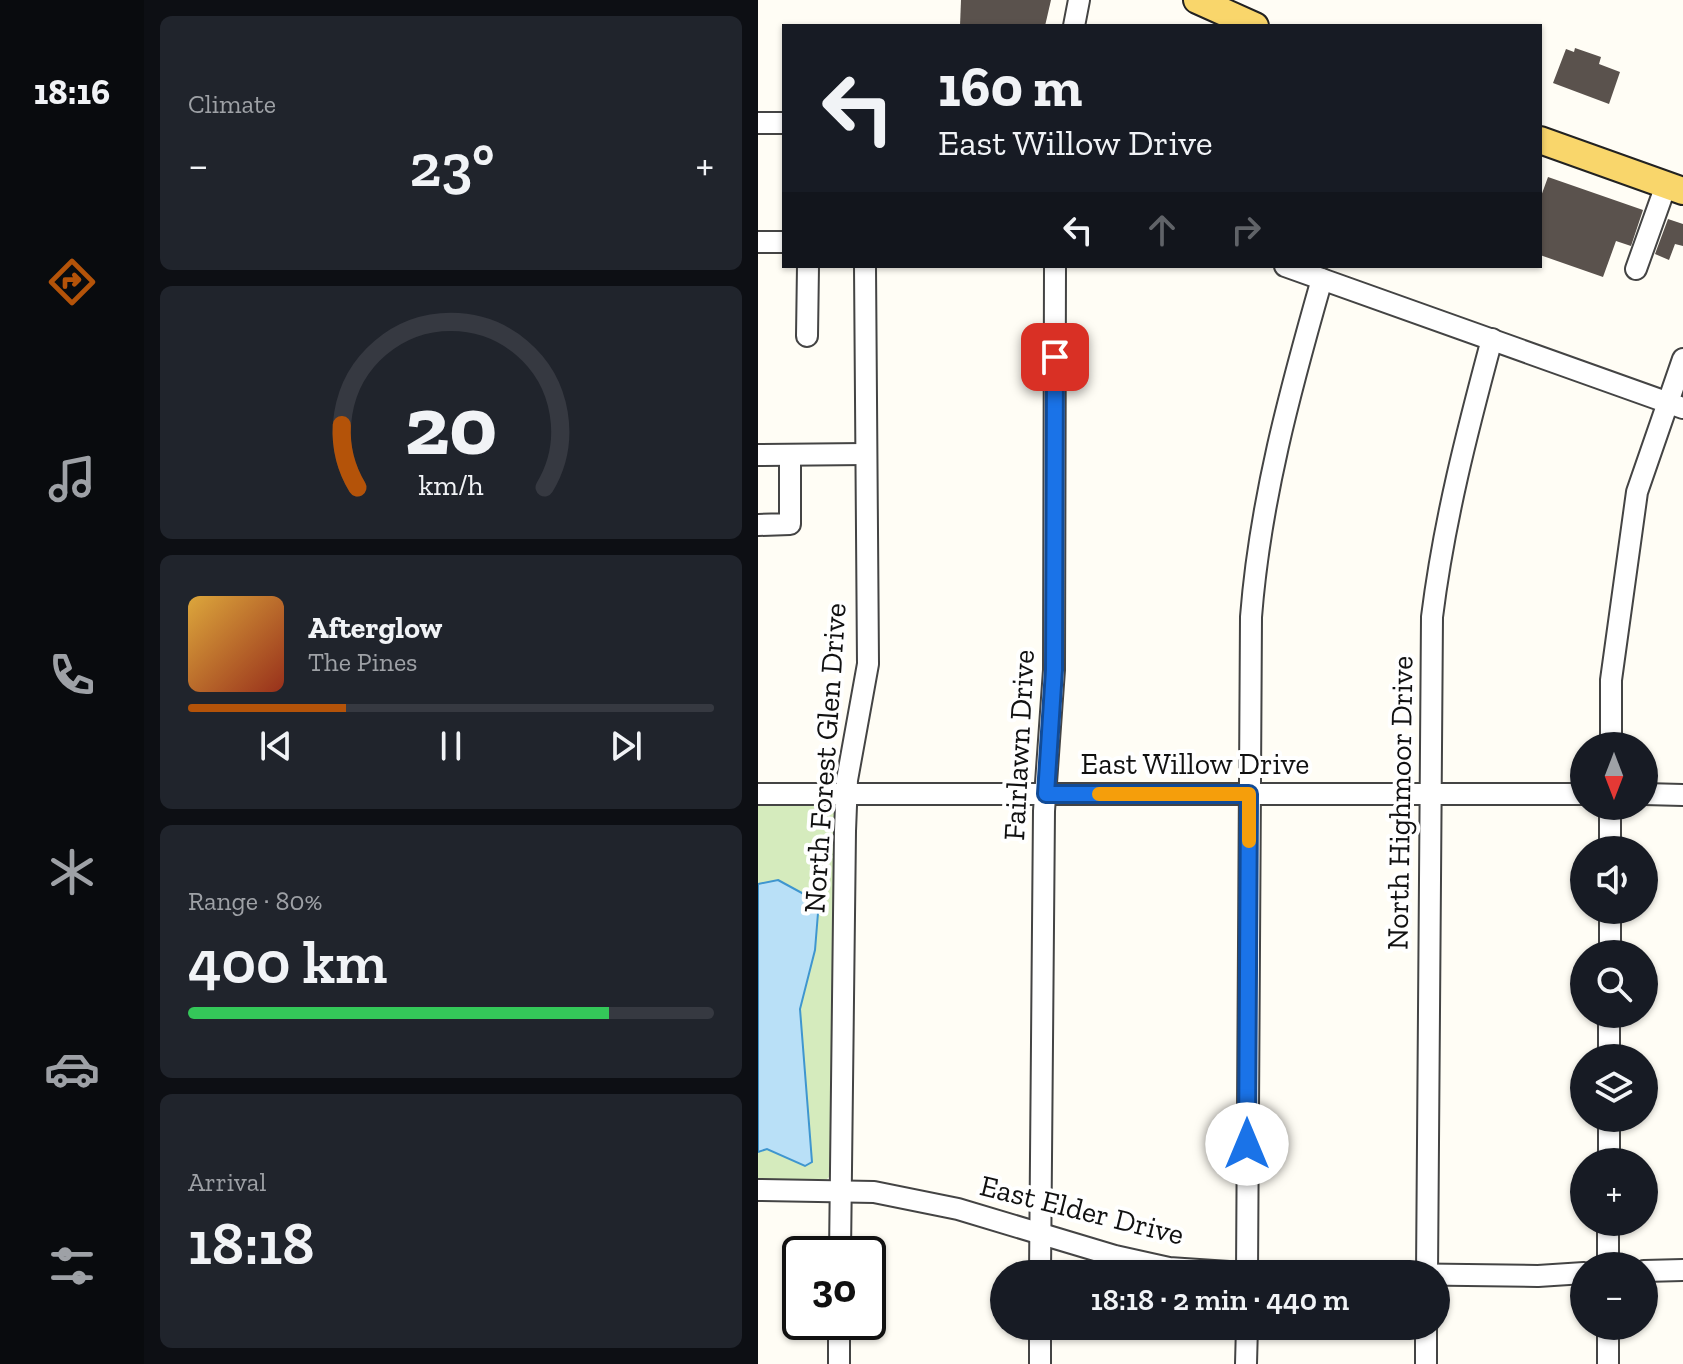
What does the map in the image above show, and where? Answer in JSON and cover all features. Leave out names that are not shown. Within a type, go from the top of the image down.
[{"type":"main road","points":[[1197,0],[1251,24]]},
{"type":"main road","points":[[1542,141],[1674,188]]},
{"type":"street","points":[[1074,24],[1079,0]]},
{"type":"street","points":[[758,123],[782,123]]},
{"type":"street","points":[[1636,269],[1674,188]]},
{"type":"street","points":[[758,242],[782,242]]},
{"type":"street","points":[[807,336],[808,268]]},
{"type":"street","name":"North Forest Glen Drive","points":[[840,1236],[846,794],[868,664],[865,268]]},
{"type":"street","name":"Fairlawn Drive","points":[[1040,1260],[1046,794],[1054,670],[1055,268]]},
{"type":"street","points":[[1291,268],[1675,406]]},
{"type":"street","points":[[1247,1260],[1251,617],[1256,550],[1281,423],[1322,279]]},
{"type":"street","name":"North Highmoor Drive","points":[[1427,1260],[1432,617],[1454,477],[1492,339]]},
{"type":"street","points":[[1611,732],[1611,680],[1637,492],[1675,406],[1683,359]]},
{"type":"street","points":[[758,455],[866,454]]},
{"type":"street","points":[[758,525],[790,524],[790,455]]},
{"type":"street","name":"East Willow Drive","points":[[758,794],[1570,794]]},
{"type":"street","points":[[1658,794],[1683,795]]},
{"type":"street","name":"East Elder Drive","points":[[758,1190],[874,1192],[958,1209],[1139,1260]]},
{"type":"street","points":[[1658,1271],[1683,1270]]},
{"type":"street","name":"East Elder Drive","points":[[1450,1274],[1570,1274]]},
{"type":"street","points":[[839,1340],[839,1364]]},
{"type":"street","points":[[1040,1340],[1040,1364]]},
{"type":"street","points":[[1246,1364],[1247,1340]]},
{"type":"street","points":[[1426,1340],[1426,1364]]},
{"type":"street","points":[[1608,1340],[1608,1364]]},
{"type":"green space","points":[[758,802],[831,803],[836,815],[831,1175],[826,1180],[758,1180]]},
{"type":"water","points":[[778,880],[813,899],[818,913],[815,950],[800,1009],[812,1162],[805,1166],[767,1149],[758,1152],[758,884]]},
{"type":"building","points":[[961,0],[1051,0],[1045,24],[960,24]]},
{"type":"building","points":[[1575,48],[1601,57],[1599,64],[1620,72],[1609,104],[1553,83],[1566,49],[1574,52]]},
{"type":"building","points":[[1548,177],[1643,210],[1631,246],[1616,241],[1603,277],[1542,256],[1542,194]]},
{"type":"building","points":[[1668,219],[1683,224],[1683,246],[1675,244],[1669,260],[1655,254]]},
{"type":"slow traffic","points":[[1099,794],[1249,794],[1249,841]]},
{"type":"route","points":[[1055,357],[1054,670],[1046,794],[1249,794],[1247,1144]]}]
